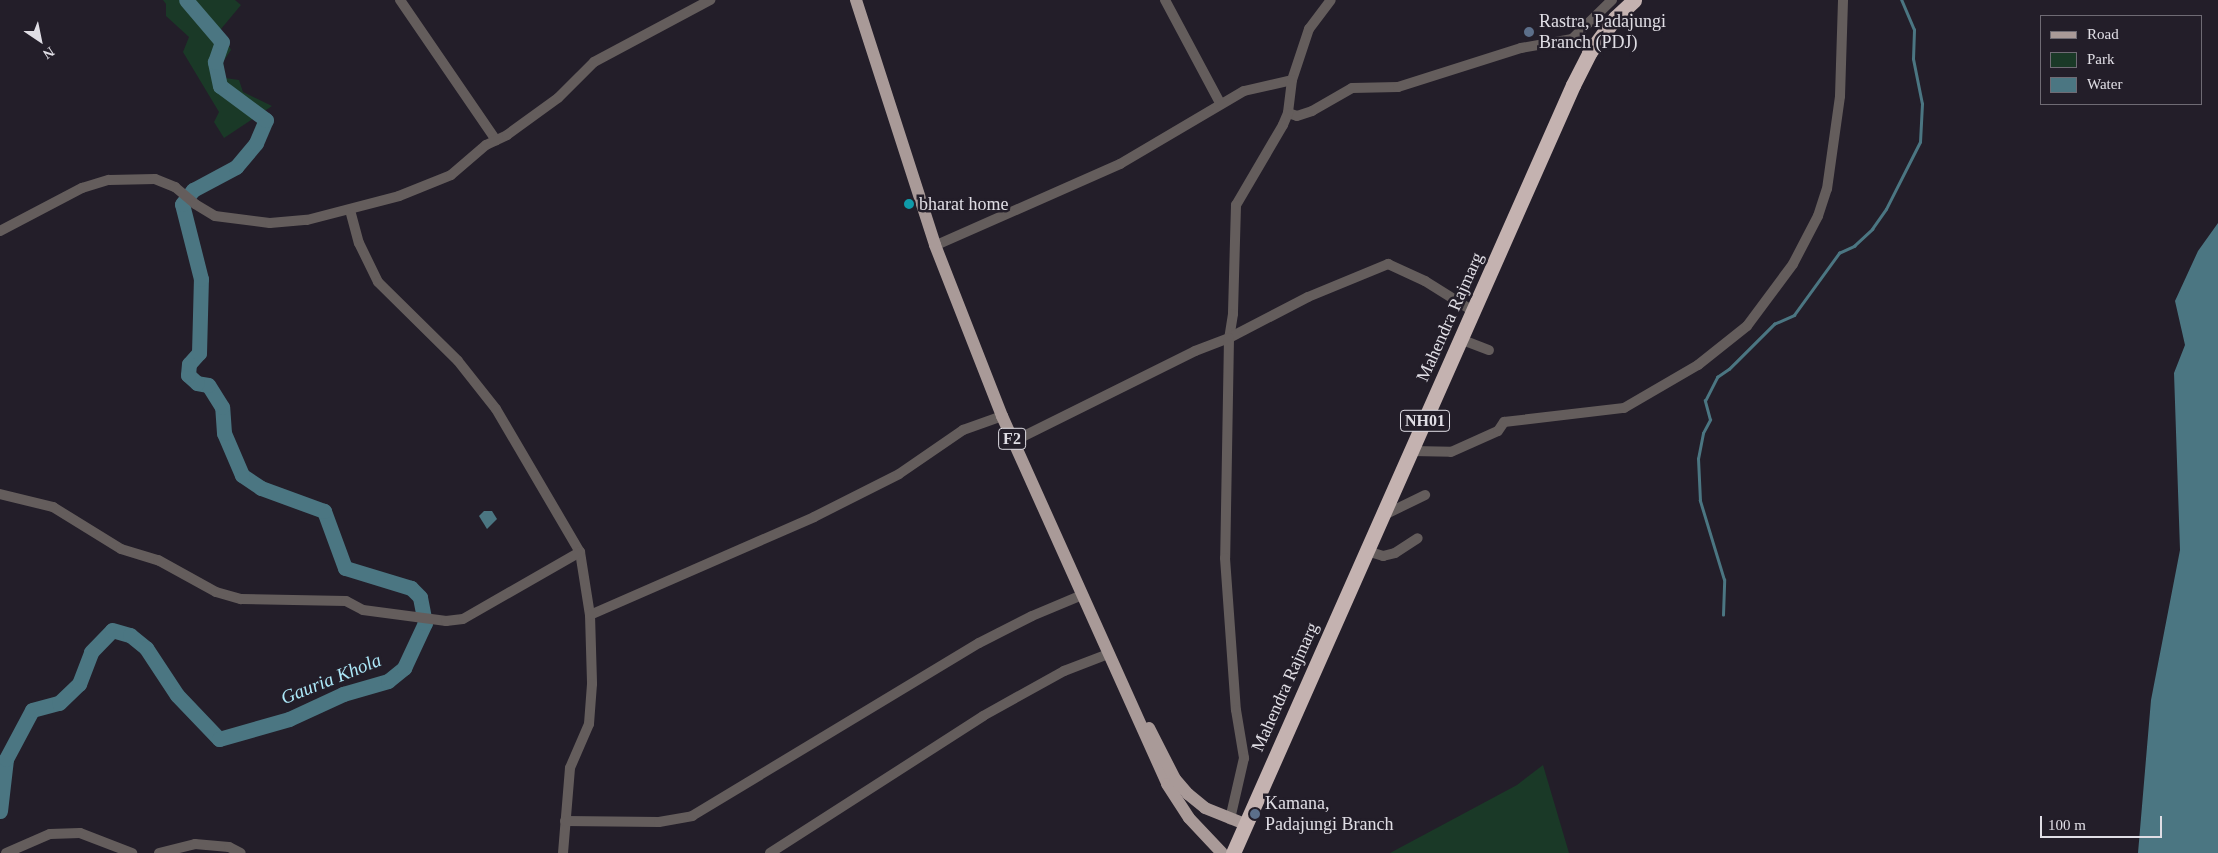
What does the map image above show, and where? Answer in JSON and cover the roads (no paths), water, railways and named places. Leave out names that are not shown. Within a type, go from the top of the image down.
[{"type":"highway","name":"Mahendra Rajmarg","points":[[1238,850],[1245,824],[1588,53],[1634,0]]},
{"type":"main road","name":"F2","points":[[856,0],[935,245],[1002,416],[1167,784],[1189,818],[1222,853]]},
{"type":"main road","name":"F2","points":[[863,0],[941,243],[1020,438],[1147,724],[1175,779],[1205,808],[1245,824]]},
{"type":"street","points":[[400,0],[496,140]]},
{"type":"street","points":[[0,231],[82,188],[109,180],[156,179],[175,187],[195,204],[215,216],[270,224],[307,220],[399,196],[451,175],[474,154],[558,98],[594,62],[710,0]]},
{"type":"street","points":[[1165,0],[1220,103]]},
{"type":"street","points":[[1230,819],[1244,758],[1236,710],[1225,558],[1229,338],[1234,297],[1236,206],[1288,113],[1292,80],[1309,29],[1331,0]]},
{"type":"street","points":[[1288,113],[1297,116],[1312,111],[1352,88],[1398,88],[1521,48],[1572,40],[1612,0]]},
{"type":"street","points":[[1412,451],[1451,452],[1498,431],[1504,422],[1624,408],[1698,366],[1746,326],[1793,264],[1818,216],[1827,189],[1840,96],[1843,0]]},
{"type":"street","points":[[941,243],[1120,164],[1220,103],[1244,91],[1292,80]]},
{"type":"street","points":[[350,210],[359,243],[378,282],[458,361],[496,409],[580,552],[590,615],[592,684],[588,724],[570,768],[563,853]]},
{"type":"street","points":[[1020,438],[1194,350],[1229,338],[1308,297],[1388,264],[1425,281],[1473,311]]},
{"type":"street","points":[[1460,339],[1489,350]]},
{"type":"street","points":[[590,615],[814,517],[900,474],[963,430],[1002,416]]},
{"type":"street","points":[[0,494],[53,507],[121,549],[158,560],[216,592],[241,599],[346,601],[363,610],[431,619],[464,619],[580,552]]},
{"type":"street","points":[[1382,516],[1424,495]]},
{"type":"street","points":[[1366,551],[1383,556],[1396,553],[1418,538]]},
{"type":"street","points":[[565,821],[668,822],[692,816],[979,643],[1032,616],[1082,595]]},
{"type":"street","points":[[770,853],[983,716],[1064,671],[1108,654]]},
{"type":"street","points":[[6,853],[50,834],[80,833],[132,853]]},
{"type":"street","points":[[159,853],[194,844],[229,847],[241,853]]},
{"type":"water","points":[[2218,223],[2218,853],[2138,853],[2151,700],[2180,550],[2174,373],[2185,345],[2175,301],[2198,251]]},
{"type":"water","points":[[484,511],[492,511],[497,519],[487,529],[479,516]]},
{"type":"waterway","name":"Gauria Khola","points":[[0,811],[6,759],[32,710],[59,703],[79,684],[91,652],[112,630],[130,635],[146,648],[177,695],[219,739],[289,719],[343,694],[388,681],[404,668],[425,623],[420,597],[411,588],[345,568],[324,511],[261,488],[242,475],[224,433],[222,407],[208,385],[197,383],[188,375],[189,364],[199,353],[201,279],[182,204],[193,190],[236,167],[256,143],[266,120],[220,86],[215,62],[222,42],[186,0]]},
{"type":"waterway","points":[[1723,615],[1724,580],[1700,501],[1698,459],[1703,433],[1710,420],[1705,401],[1717,377],[1729,369],[1774,324],[1794,315],[1839,253],[1854,246],[1872,229],[1886,209],[1920,142],[1922,104],[1913,59],[1914,30],[1901,0]]},
{"type":"place","name":"Rastra, Padajungi Branch (PDJ)","points":[[1529,32]]},
{"type":"place","name":"bharat home","points":[[909,204]]},
{"type":"place","name":"Kamana, Padajungi Branch","points":[[1255,814]]}]
